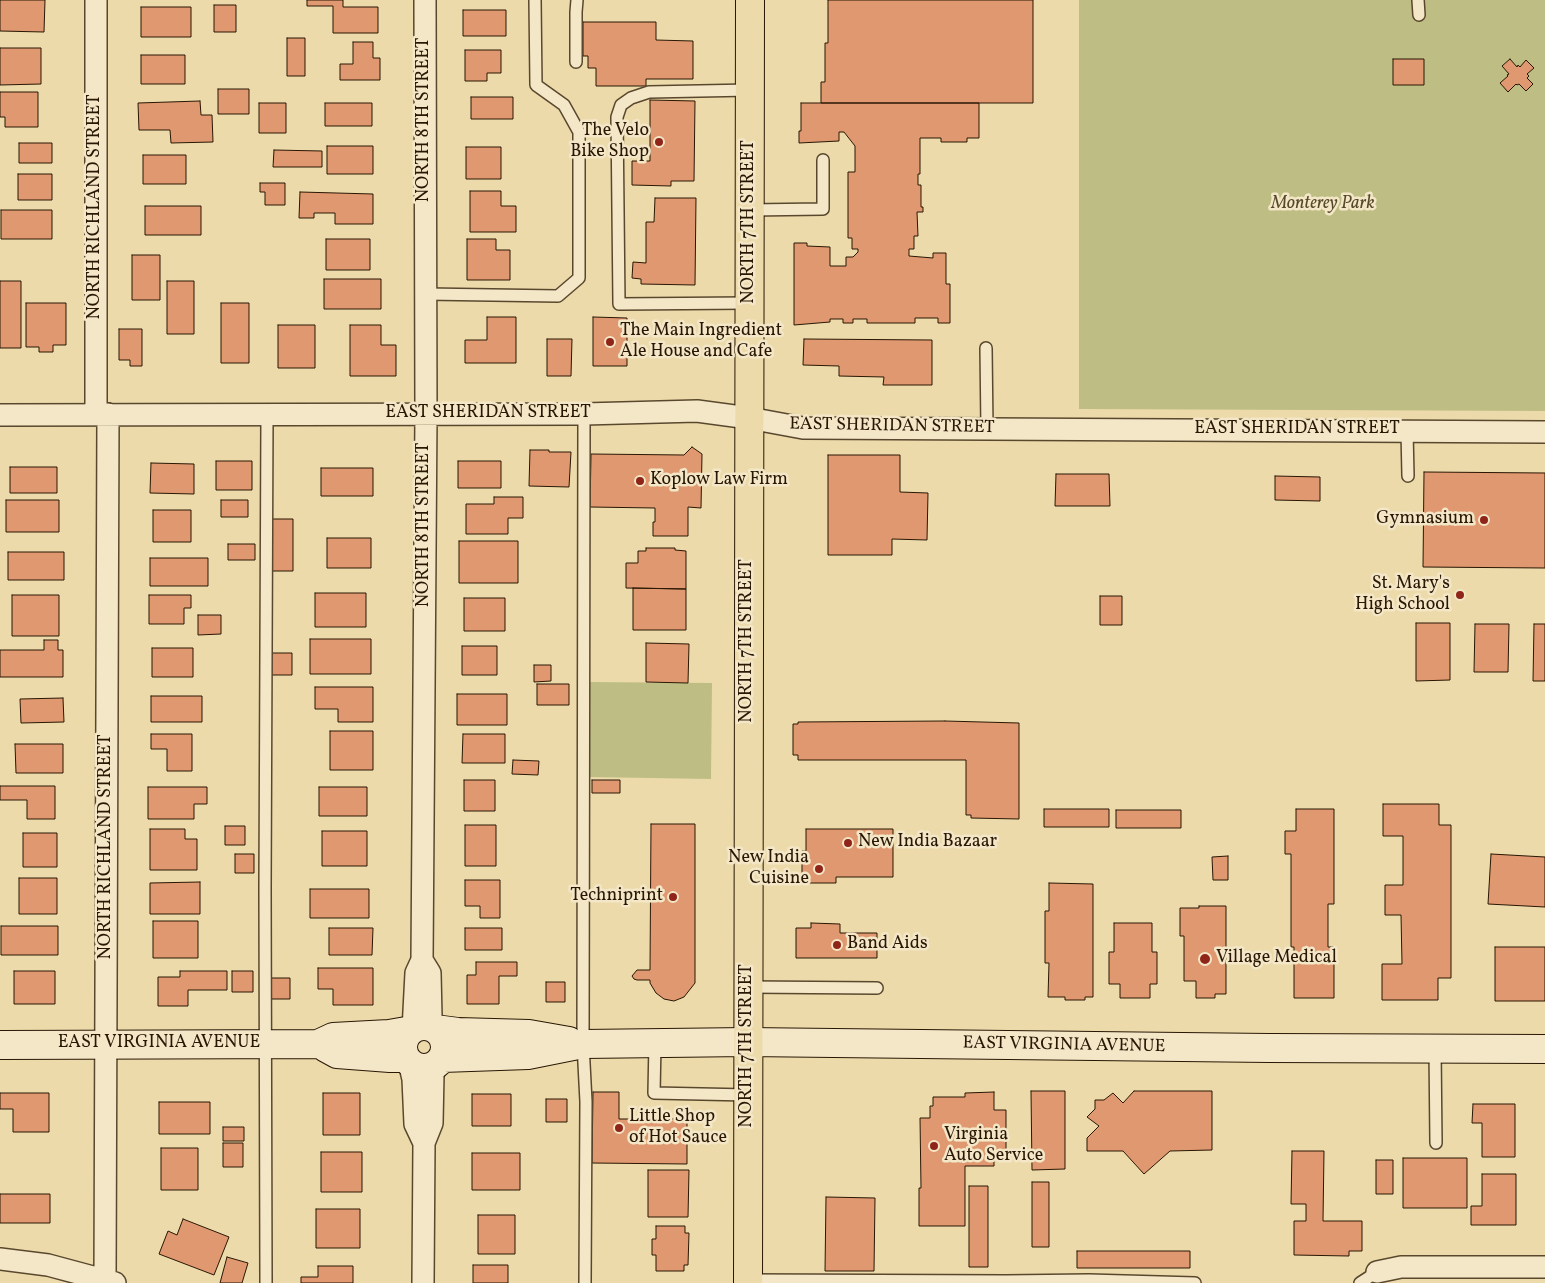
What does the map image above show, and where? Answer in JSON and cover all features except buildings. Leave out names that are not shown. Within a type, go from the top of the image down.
[{"type":"main road","name":"NORTH 7TH STREET","points":[[748,1281],[750,0]]},
{"type":"street","name":"NORTH RICHLAND STREET","points":[[96,0],[110,1281]]},
{"type":"street","name":"NORTH 8TH STREET","points":[[424,1029],[431,1017],[430,973],[422,960],[426,414],[425,0]]},
{"type":"street","name":"EAST SHERIDAN STREET","points":[[0,415],[584,414],[697,411],[803,428],[1545,432]]},
{"type":"street","name":"EAST VIRGINIA AVENUE","points":[[0,1045],[318,1044],[333,1037],[389,1034],[424,1029],[529,1034],[583,1044]]},
{"type":"street","points":[[423,1283],[424,1143],[432,1123],[433,1074],[445,1046],[444,1039],[424,1029],[404,1040],[403,1049],[413,1080],[415,1124],[424,1143]]},
{"type":"street","name":"EAST VIRGINIA AVENUE","points":[[440,1060],[528,1055],[583,1044],[747,1042],[1545,1049]]},
{"type":"street","name":"EAST VIRGINIA AVENUE","points":[[318,1044],[337,1054],[407,1060]]},
{"type":"street","points":[[407,1060],[414,1066],[426,1068],[433,1066],[440,1060]]},
{"type":"street","points":[[0,1259],[48,1265],[110,1281]]},
{"type":"street","points":[[1369,1277],[1401,1267],[1545,1267]]},
{"type":"lane","points":[[426,294],[558,296],[579,278],[579,132],[564,105],[536,84],[535,0]]},
{"type":"lane","points":[[576,62],[577,0]]},
{"type":"lane","points":[[1418,0],[1418,15]]},
{"type":"lane","points":[[750,90],[649,92],[631,98],[621,105],[617,116],[619,304],[750,303]]},
{"type":"lane","points":[[750,210],[823,209],[823,160]]},
{"type":"lane","points":[[986,348],[987,429]]},
{"type":"lane","points":[[584,414],[583,1044],[586,1102],[585,1283]]},
{"type":"lane","points":[[266,1283],[265,887],[268,415]]},
{"type":"lane","points":[[1407,431],[1408,476]]},
{"type":"lane","points":[[748,987],[877,988]]},
{"type":"lane","points":[[655,1043],[654,1093],[748,1095]]},
{"type":"lane","points":[[1435,1048],[1436,1143]]},
{"type":"lane","points":[[748,1281],[1006,1282],[1089,1280],[1195,1283]]},
{"type":"green space","name":"Monterey Park","points":[[1079,0],[1545,0],[1545,411],[1079,409]]},
{"type":"green space","points":[[588,682],[712,683],[711,779],[589,777]]},
{"type":"place","name":"The Velo Bike Shop","points":[[659,142]]},
{"type":"place","name":"The Main Ingredient Ale House and Cafe","points":[[610,342]]},
{"type":"place","name":"Koplow Law Firm","points":[[640,481]]},
{"type":"place","name":"Gymnasium","points":[[1484,520]]},
{"type":"place","name":"St. Mary's High School","points":[[1460,595]]},
{"type":"place","name":"New India Bazaar","points":[[848,843]]},
{"type":"place","name":"New India Cuisine","points":[[819,869]]},
{"type":"place","name":"Techniprint","points":[[673,897]]},
{"type":"place","name":"Band Aids","points":[[837,945]]},
{"type":"place","name":"Village Medical","points":[[1205,959]]},
{"type":"place","name":"Little Shop of Hot Sauce","points":[[619,1128]]},
{"type":"place","name":"Virginia Auto Service","points":[[934,1146]]}]
